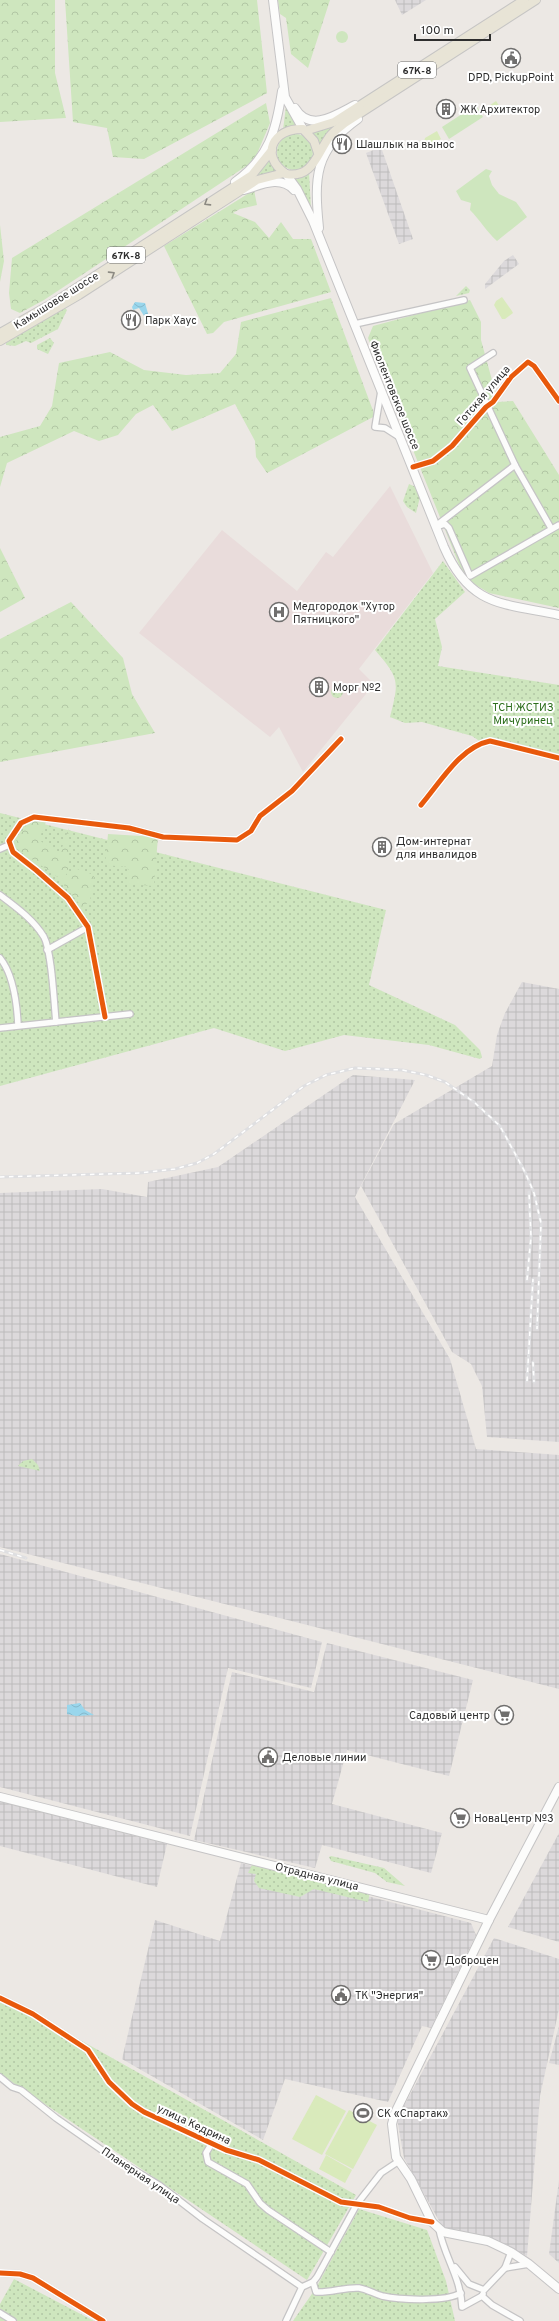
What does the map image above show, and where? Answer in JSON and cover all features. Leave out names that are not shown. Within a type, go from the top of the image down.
[{"type":"main road","points":[[273,0],[285,97],[304,130],[314,141],[318,153]]},
{"type":"main road","name":"67К-8","points":[[272,150],[277,138],[290,130],[304,130],[334,122],[524,0]]},
{"type":"main road","name":"67К-8","points":[[241,191],[257,180],[285,173],[298,174],[312,167],[318,153],[331,134],[536,0]]},
{"type":"main road","points":[[281,67],[296,110],[305,118],[314,121],[329,118],[372,98]]},
{"type":"main road","points":[[220,195],[259,161],[274,131],[283,87]]},
{"type":"main road","points":[[277,138],[285,97]]},
{"type":"main road","points":[[320,236],[316,176],[321,158],[330,143],[346,128],[364,115],[368,109]]},
{"type":"main road","points":[[272,150],[276,165],[285,173]]},
{"type":"main road","name":"Камышовое шоссе","points":[[0,333],[53,303],[252,175],[272,150]]},
{"type":"main road","name":"Фиолентовское шоссе","points":[[311,217],[312,167]]},
{"type":"main road","name":"Фиолентовское шоссе","points":[[285,173],[297,189],[320,236],[452,565],[463,582],[474,592],[506,604],[559,615]]},
{"type":"main road","points":[[241,191],[262,184],[284,182],[295,192],[311,217]]},
{"type":"main road","name":"Камышовое шоссе","points":[[0,340],[80,295],[241,191]]},
{"type":"main road","points":[[559,1787],[489,1920],[395,2113],[392,2124],[396,2157],[411,2179],[432,2222],[439,2229],[448,2234],[488,2241],[511,2252],[529,2264],[559,2289]]},
{"type":"main road","name":"Отрадная улица","points":[[0,1797],[489,1920]]},
{"type":"street","points":[[355,324],[464,300]]},
{"type":"street","name":"Готская улица","points":[[493,353],[470,368],[515,465],[551,528]]},
{"type":"street","name":"Готская улица","points":[[413,467],[433,461],[452,446],[493,402],[511,377],[528,362],[534,366],[559,401]]},
{"type":"street","name":"Фиолентовское шоссе","points":[[381,388],[375,427],[385,428],[401,438]]},
{"type":"street","points":[[436,526],[515,465]]},
{"type":"street","points":[[436,526],[445,524],[449,528],[470,576],[551,528],[559,525]]},
{"type":"street","points":[[0,849],[9,843],[21,823],[34,817],[129,828],[163,837],[237,840],[251,832],[260,816],[292,791],[341,739]]},
{"type":"street","points":[[421,805],[456,762],[481,743],[490,741],[559,758]]},
{"type":"street","points":[[9,843],[13,852],[68,898],[88,927],[104,1017]]},
{"type":"street","points":[[0,895],[20,910],[44,938],[53,980],[56,1022]]},
{"type":"street","points":[[47,950],[88,927]]},
{"type":"street","points":[[0,958],[5,964],[11,984],[18,1025]]},
{"type":"street","points":[[0,1028],[130,1014]]},
{"type":"street","name":"улица Кедрина","points":[[0,1998],[33,2014],[88,2050],[109,2082],[132,2104],[226,2150],[259,2160],[341,2202],[379,2207],[410,2218],[432,2222]]},
{"type":"street","name":"Планерная улица","points":[[0,2076],[12,2087],[21,2090],[90,2142],[159,2185],[176,2200],[302,2287]]},
{"type":"street","points":[[212,2143],[206,2153],[208,2162],[247,2184],[260,2203],[268,2210],[331,2252]]},
{"type":"street","points":[[286,2321],[302,2287],[313,2282],[357,2204],[381,2173],[399,2161]]},
{"type":"street","points":[[439,2229],[442,2242],[451,2262],[461,2294],[462,2307],[482,2296],[484,2290],[490,2286],[505,2268],[511,2252]]},
{"type":"street","points":[[451,2262],[469,2284],[484,2290]]},
{"type":"street","points":[[505,2268],[529,2264]]},
{"type":"street","points":[[0,2273],[20,2274],[33,2278],[103,2321]]},
{"type":"street","points":[[313,2282],[316,2292],[329,2293],[360,2288],[391,2298],[454,2298],[461,2294]]},
{"type":"street","points":[[482,2296],[520,2321]]},
{"type":"street","points":[[0,2313],[12,2321]]},
{"type":"street","points":[[0,2317],[6,2321]]},
{"type":"shaded area","points":[[395,0],[426,0],[402,15]]},
{"type":"shaded area","points":[[381,147],[413,239],[399,244],[366,153]]},
{"type":"shaded area","points":[[513,255],[519,264],[485,289],[485,284],[504,261]]},
{"type":"shaded area","name":"Медгородок \"Хутор Пятницкого\"","points":[[390,486],[433,573],[359,669],[374,684],[303,772],[279,727],[270,737],[139,633],[222,530],[297,591],[326,552],[333,557]]},
{"type":"shaded area","points":[[522,982],[559,989],[559,1442],[487,1437],[482,1386],[471,1364],[452,1352],[361,1186],[394,1124],[492,1066],[497,1035],[505,1013]]},
{"type":"shaded area","points":[[353,1075],[415,1080],[355,1197],[450,1359],[476,1449],[559,1455],[559,1689],[0,1547],[0,1193],[102,1189],[147,1197],[148,1182],[218,1167]]},
{"type":"shaded area","points":[[0,1554],[322,1642],[311,1688],[228,1668],[190,1836],[0,1787]]},
{"type":"shaded area","points":[[327,1643],[473,1680],[449,1776],[347,1750],[332,1804],[442,1833],[431,1873],[322,1845],[315,1868],[194,1840],[232,1672],[314,1692]]},
{"type":"shaded area","points":[[0,1802],[167,1844],[157,1887],[0,1846]]},
{"type":"shaded area","points":[[559,1833],[559,1942],[508,1927]]},
{"type":"shaded area","points":[[241,1863],[471,1923],[476,1935],[431,2028],[422,2026],[388,2102],[285,2079],[263,2140],[122,2059],[155,1920],[220,1941]]},
{"type":"shaded area","points":[[494,1938],[559,1959],[559,2009],[540,2096],[527,2256],[492,2238],[443,2228],[404,2158],[397,2119]]},
{"type":"shaded area","points":[[559,2026],[559,2065],[549,2063]]},
{"type":"shaded area","points":[[559,2180],[559,2263],[549,2254]]},
{"type":"green space","points":[[0,0],[55,0],[55,73],[66,118],[0,122]]},
{"type":"green space","points":[[65,0],[257,0],[267,93],[144,159],[113,157],[107,128],[73,122]]},
{"type":"green space","points":[[278,0],[330,0],[308,68],[291,54],[286,18],[280,14]]},
{"type":"green space","points":[[340,31],[344,31],[348,37],[344,43],[340,43],[336,39],[336,35]]},
{"type":"green space","points":[[496,101],[500,107],[489,113],[486,108]]},
{"type":"green space","points":[[266,103],[270,123],[254,161],[44,300],[20,313],[11,309],[9,293],[12,258]]},
{"type":"green space","points":[[476,105],[483,117],[449,139],[442,127]]},
{"type":"green space","points":[[286,106],[299,126],[283,130]]},
{"type":"green space","points":[[337,125],[319,146],[311,132]]},
{"type":"green space","points":[[437,131],[441,139],[427,147],[424,142],[425,138]]},
{"type":"green space","points":[[299,134],[308,139],[312,145],[312,159],[308,165],[299,170],[291,170],[282,165],[278,159],[277,148],[282,139],[288,135]]},
{"type":"green space","points":[[270,158],[278,171],[250,181]]},
{"type":"green space","points":[[486,169],[492,171],[489,176],[492,185],[499,194],[516,202],[527,217],[497,241],[470,210],[471,203],[461,200],[456,191]]},
{"type":"green space","points":[[309,172],[311,209],[290,177]]},
{"type":"green space","points":[[254,190],[257,205],[240,209],[233,213],[255,222],[269,238],[281,222],[293,239],[311,239],[331,292],[224,322],[213,333],[207,334],[164,246]]},
{"type":"green space","points":[[0,225],[4,261],[0,282]]},
{"type":"green space","points":[[466,286],[470,290],[469,293],[456,296]]},
{"type":"green space","points":[[502,297],[513,313],[505,319],[502,319],[494,305],[496,301]]},
{"type":"green space","points":[[331,298],[375,416],[267,473],[256,457],[255,441],[235,404],[172,431],[153,405],[136,414],[118,435],[99,441],[74,431],[7,463],[0,487],[0,437],[40,426],[52,406],[59,363],[110,352],[144,370],[186,375],[220,373],[236,354],[241,322]]},
{"type":"green space","points":[[470,300],[481,322],[481,340],[498,402],[513,401],[559,475],[559,608],[489,593],[471,582],[460,567],[368,338],[373,326]]},
{"type":"green space","points":[[65,308],[67,310],[58,329],[31,343],[26,341],[15,346],[6,345],[6,343]]},
{"type":"green space","points":[[50,338],[54,343],[48,354],[37,349],[37,345]]},
{"type":"green space","points":[[409,484],[418,488],[421,493],[416,513],[407,507],[403,501]]},
{"type":"green space","points":[[0,548],[25,598],[0,612]]},
{"type":"green space","name":"ТСН ЖСТИЗ Мичуринец","points":[[443,561],[465,592],[435,619],[442,647],[438,666],[559,685],[559,757],[481,742],[472,736],[422,722],[405,723],[390,717],[396,688],[395,681],[393,674],[375,650]]},
{"type":"green space","points":[[71,602],[123,658],[132,694],[155,733],[0,762],[0,639]]},
{"type":"green space","points":[[335,686],[339,686],[343,692],[339,698],[335,698],[331,694],[331,690]]},
{"type":"green space","points":[[0,813],[386,910],[369,985],[455,1025],[480,1050],[482,1057],[480,1059],[429,1045],[344,1035],[285,1051],[214,1028],[0,1086]]},
{"type":"green space","points":[[36,820],[46,822],[39,840],[60,853],[69,828],[68,872],[62,880],[13,846],[27,824]]},
{"type":"green space","points":[[108,834],[158,837],[154,886],[127,884],[128,867],[105,865]]},
{"type":"green space","points":[[74,868],[94,875],[90,901],[82,907],[63,884]]},
{"type":"green space","points":[[32,1459],[38,1465],[40,1471],[18,1466],[23,1461]]},
{"type":"green space","points":[[331,1856],[384,1868],[405,1886],[387,1882],[375,1873],[331,1861],[329,1857]]},
{"type":"green space","points":[[252,1865],[262,1868],[270,1867],[370,1892],[368,1902],[314,1889],[300,1897],[259,1888],[254,1881],[256,1874],[248,1873]]},
{"type":"green space","points":[[0,1995],[356,2195],[307,2280],[0,2074]]},
{"type":"green space","points":[[316,2095],[346,2111],[322,2155],[292,2139]]},
{"type":"green space","points":[[349,2110],[377,2125],[353,2169],[325,2154]]},
{"type":"green space","points":[[326,2155],[352,2170],[345,2183],[319,2169]]},
{"type":"green space","points":[[359,2209],[427,2230],[446,2281],[455,2321],[293,2321],[316,2288]]},
{"type":"green space","points":[[14,2279],[94,2321],[0,2321],[0,2304]]},
{"type":"water","points":[[135,302],[145,303],[149,317],[153,322],[146,324],[146,319],[139,308],[133,310],[132,307]]},
{"type":"water","points":[[80,1703],[85,1710],[94,1715],[76,1716],[67,1714],[67,1705]]},
{"type":"railway","points":[[0,1177],[140,1173],[175,1169],[197,1163],[214,1154],[304,1086],[326,1075],[355,1068],[402,1070],[426,1075],[445,1082],[474,1102],[500,1126],[525,1172],[534,1193],[541,1223],[537,1329]]},
{"type":"railway","points":[[527,1280],[531,1237],[529,1192]]},
{"type":"railway","points":[[527,1381],[533,1279]]},
{"type":"railway","points":[[533,1362],[534,1382]]},
{"type":"railway","points":[[0,1550],[26,1558]]},
{"type":"cycle path","points":[[413,467],[433,461],[452,446],[486,407],[493,402],[511,377],[528,362],[534,366],[559,401]]},
{"type":"cycle path","points":[[105,1017],[88,927],[68,898],[13,852],[9,841],[21,823],[34,817],[129,828],[163,837],[237,840],[251,831],[260,816],[292,791],[341,739]]},
{"type":"cycle path","points":[[421,805],[460,758],[469,750],[490,741],[559,758]]},
{"type":"cycle path","points":[[0,1998],[33,2014],[88,2050],[109,2082],[132,2104],[144,2112],[226,2150],[259,2160],[341,2202],[379,2207],[410,2218],[432,2222]]},
{"type":"cycle path","points":[[0,2273],[20,2274],[33,2278],[103,2321]]},
{"type":"place","name":"DPD, PickupPoint","points":[[511,58]]},
{"type":"place","name":"ЖК Архитектор","points":[[446,109]]},
{"type":"place","name":"Шашлык на вынос","points":[[342,144]]},
{"type":"place","name":"Парк Хаус","points":[[131,320]]},
{"type":"place","name":"Медгородок \"Хутор Пятницкого\"","points":[[279,612]]},
{"type":"place","name":"Морг №2","points":[[319,687]]},
{"type":"place","name":"Дом-интернат для инвалидов","points":[[382,847]]},
{"type":"place","name":"Садовый центр","points":[[504,1715]]},
{"type":"place","name":"Деловые линии","points":[[268,1757]]},
{"type":"place","name":"НоваЦентр №3","points":[[460,1818]]},
{"type":"place","name":"Доброцен","points":[[431,1960]]},
{"type":"place","name":"ТК \"Энергия\"","points":[[341,1995]]},
{"type":"place","name":"СК «Спартак»","points":[[363,2113]]}]
